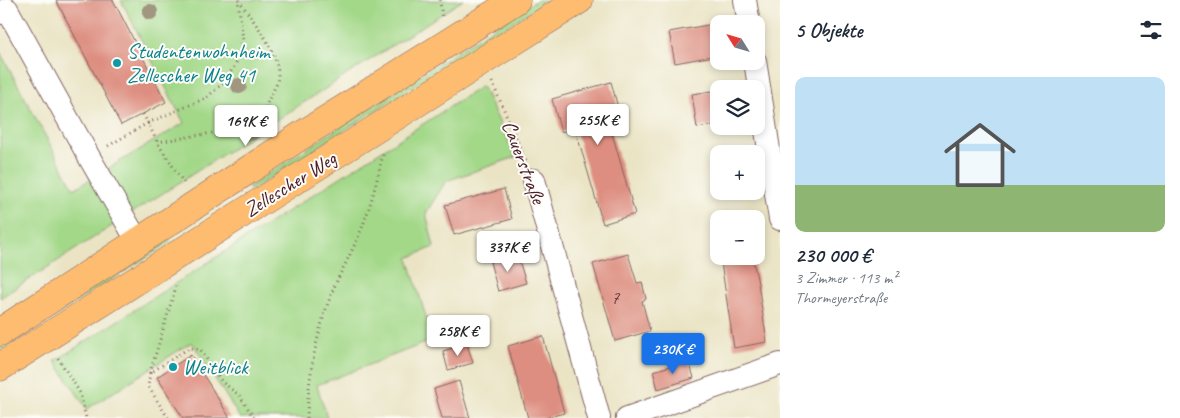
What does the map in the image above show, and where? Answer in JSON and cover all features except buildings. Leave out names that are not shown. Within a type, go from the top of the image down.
[{"type":"main road","name":"Zellescher Weg","points":[[0,332],[299,137],[516,0]]},
{"type":"main road","name":"Zellescher Weg","points":[[0,367],[579,0]]},
{"type":"street","points":[[745,0],[748,15]]},
{"type":"street","points":[[0,13],[7,9],[138,242]]},
{"type":"street","points":[[756,70],[780,219]]},
{"type":"street","name":"Cauerstraße","points":[[534,180],[599,418]]},
{"type":"street","points":[[627,418],[780,364]]},
{"type":"path","points":[[89,157],[148,122],[206,98],[223,84],[236,64],[244,40],[239,0]]},
{"type":"path","points":[[239,0],[275,55],[279,70],[276,85],[263,115],[262,127]]},
{"type":"path","name":"Cauerstraße","points":[[472,68],[489,75],[534,180]]},
{"type":"path","points":[[143,114],[157,142],[198,204]]},
{"type":"path","points":[[157,142],[262,127],[272,127],[299,137]]},
{"type":"path","points":[[307,418],[307,404],[317,343],[333,291],[360,233],[377,181],[386,138],[380,127]]},
{"type":"path","points":[[168,418],[148,386],[171,300],[180,277]]},
{"type":"path","points":[[150,373],[189,348],[200,349],[222,382],[239,394],[254,418]]},
{"type":"path","points":[[60,362],[80,393],[86,418]]},
{"type":"green space","points":[[121,0],[463,0],[0,298],[0,52],[74,189],[184,123]]},
{"type":"green space","points":[[537,0],[547,0],[256,187],[250,190],[248,187]]},
{"type":"green space","points":[[482,86],[516,157],[446,181],[426,213],[434,247],[408,258],[433,340],[317,385],[327,418],[240,418],[192,342],[87,409],[55,361]]},
{"type":"green space","points":[[166,237],[170,242],[0,351],[0,344]]},
{"type":"place","name":"Studentenwohnheim Zellescher Weg 41","points":[[117,63]]},
{"type":"place","name":"Weitblick","points":[[173,367]]}]
